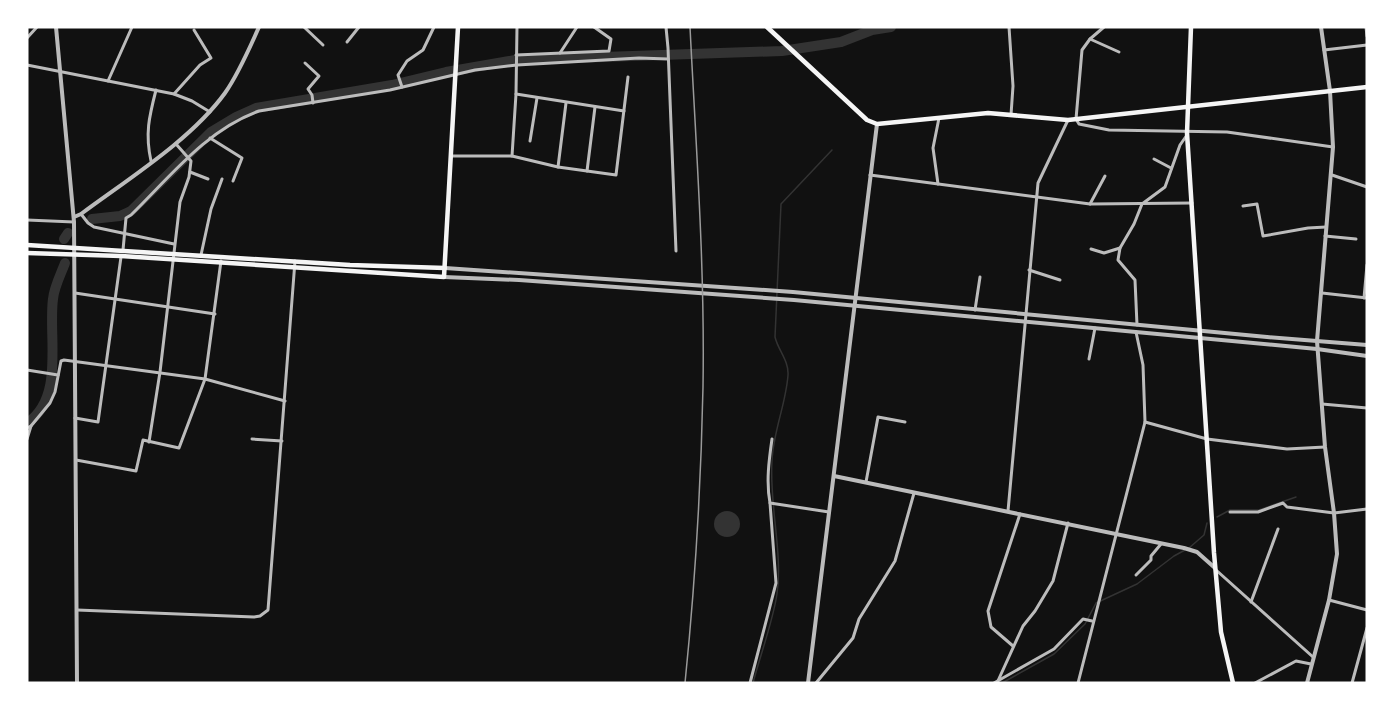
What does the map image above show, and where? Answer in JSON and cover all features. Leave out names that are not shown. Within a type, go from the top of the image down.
[{"type":"main road","points":[[27,253],[121,256],[444,277],[458,27]]},
{"type":"main road","points":[[767,27],[867,120],[878,124],[988,113],[1068,120],[1367,87]]},
{"type":"main road","points":[[1191,27],[1188,106],[1191,203],[1215,568],[1221,632],[1233,683]]},
{"type":"main road","points":[[27,245],[445,268]]},
{"type":"street","points":[[27,38],[37,27]]},
{"type":"street","points":[[56,27],[75,247],[77,683]]},
{"type":"street","points":[[108,81],[132,27]]},
{"type":"street","points":[[27,220],[74,219],[194,128],[210,112],[234,79],[259,27]]},
{"type":"street","points":[[304,27],[323,45]]},
{"type":"street","points":[[347,42],[359,27]]},
{"type":"street","points":[[402,87],[398,75],[407,61],[423,50],[434,27]]},
{"type":"street","points":[[512,156],[517,27]]},
{"type":"street","points":[[560,53],[577,27]]},
{"type":"street","points":[[516,55],[609,51],[612,39],[594,27]]},
{"type":"street","points":[[666,27],[676,251]]},
{"type":"street","points":[[1009,27],[1013,86],[1011,116]]},
{"type":"street","points":[[1104,27],[1090,39],[1082,50],[1076,119],[1079,124],[1109,130],[1227,132],[1333,147]]},
{"type":"street","points":[[1308,683],[1329,600],[1337,554],[1317,349],[1333,147],[1330,91],[1321,27]]},
{"type":"street","points":[[1366,27],[1367,36]]},
{"type":"street","points":[[174,94],[200,65],[212,57],[194,30]]},
{"type":"street","points":[[1090,39],[1119,52]]},
{"type":"street","points":[[1323,50],[1367,45]]},
{"type":"street","points":[[75,418],[98,422],[126,218],[210,138],[246,116],[259,111],[517,65],[639,58],[668,59]]},
{"type":"street","points":[[305,63],[319,76],[308,89],[313,103]]},
{"type":"street","points":[[27,65],[174,94],[210,112]]},
{"type":"street","points":[[451,156],[512,156],[558,167],[616,175],[628,76]]},
{"type":"street","points":[[151,161],[147,143],[149,120],[156,90]]},
{"type":"street","points":[[516,94],[566,104],[624,111]]},
{"type":"street","points":[[530,141],[537,98]]},
{"type":"street","points":[[558,167],[566,104]]},
{"type":"street","points":[[587,171],[595,107]]},
{"type":"street","points":[[938,184],[933,148],[939,118]]},
{"type":"street","points":[[1008,511],[1038,183],[1068,120]]},
{"type":"street","points":[[808,683],[878,124]]},
{"type":"street","points":[[1137,325],[1135,280],[1118,260],[1120,248],[1142,204],[1165,187],[1171,168],[1188,133]]},
{"type":"street","points":[[210,138],[242,158],[232,181]]},
{"type":"street","points":[[149,442],[160,372],[180,202],[190,172],[189,158],[175,143]]},
{"type":"street","points":[[1154,159],[1171,168]]},
{"type":"street","points":[[190,172],[208,179]]},
{"type":"street","points":[[870,175],[1090,204],[1191,203]]},
{"type":"street","points":[[1332,175],[1367,187]]},
{"type":"street","points":[[1090,204],[1105,177]]},
{"type":"street","points":[[201,255],[208,218],[222,179]]},
{"type":"street","points":[[1243,206],[1257,204],[1263,236],[1326,227]]},
{"type":"street","points":[[81,214],[88,224],[94,226],[174,244]]},
{"type":"street","points":[[1325,236],[1356,239]]},
{"type":"street","points":[[1091,249],[1104,253],[1120,248]]},
{"type":"street","points":[[76,460],[136,471],[143,440],[179,448],[205,379],[221,256]]},
{"type":"street","points":[[76,610],[254,617],[265,614],[270,604],[296,261]]},
{"type":"street","points":[[1322,293],[1366,298],[1367,265]]},
{"type":"street","points":[[445,268],[793,292],[1367,345]]},
{"type":"street","points":[[1029,270],[1060,280]]},
{"type":"street","points":[[444,277],[519,280],[794,300],[1317,349],[1367,356]]},
{"type":"street","points":[[975,310],[980,277]]},
{"type":"street","points":[[75,292],[214,314]]},
{"type":"street","points":[[1089,359],[1095,328]]},
{"type":"street","points":[[1078,683],[1092,621],[1098,608],[1145,422],[1143,365],[1136,332]]},
{"type":"street","points":[[27,439],[29,427],[50,403],[61,362],[76,360],[205,379],[285,401]]},
{"type":"street","points":[[27,370],[58,375]]},
{"type":"street","points":[[1322,404],[1367,408]]},
{"type":"street","points":[[866,482],[878,417],[905,422]]},
{"type":"street","points":[[1145,422],[1207,439],[1287,449],[1325,447]]},
{"type":"street","points":[[252,439],[282,441]]},
{"type":"street","points":[[750,683],[776,583],[768,494],[768,466],[772,439]]},
{"type":"street","points":[[834,476],[1068,523],[1197,552],[1313,657]]},
{"type":"street","points":[[816,683],[853,638],[859,619],[895,561],[914,492]]},
{"type":"street","points":[[770,503],[829,512]]},
{"type":"street","points":[[1230,512],[1258,512],[1283,503],[1287,507],[1334,513],[1367,509]]},
{"type":"street","points":[[1013,646],[991,627],[988,611],[1020,514]]},
{"type":"street","points":[[996,682],[1023,626],[1053,581],[1068,523]]},
{"type":"street","points":[[1251,602],[1278,529]]},
{"type":"street","points":[[1136,576],[1151,560],[1151,556],[1161,544]]},
{"type":"street","points":[[1329,600],[1367,610]]},
{"type":"street","points":[[996,682],[1054,649],[1083,619],[1092,621]]},
{"type":"street","points":[[1352,683],[1365,644],[1367,627]]},
{"type":"street","points":[[1255,683],[1296,661],[1311,664]]},
{"type":"shaded area","points":[[727,511],[737,514],[740,524],[737,534],[727,537],[717,534],[714,524],[717,514]]},
{"type":"waterway","points":[[92,219],[120,216],[131,211],[211,132],[256,108],[392,85],[446,72],[515,60],[782,51],[841,42],[872,30],[891,27]]},
{"type":"waterway","points":[[753,683],[773,616],[778,578],[772,461],[788,375],[787,365],[775,337],[781,204],[832,150]]},
{"type":"waterway","points":[[64,239],[68,233]]},
{"type":"waterway","points":[[27,423],[39,412],[51,383],[53,299],[65,263]]},
{"type":"waterway","points":[[1217,517],[1230,510],[1259,510],[1296,497]]},
{"type":"waterway","points":[[1189,548],[1204,535],[1207,523]]},
{"type":"waterway","points":[[1002,683],[1054,654],[1085,624],[1096,603],[1137,584],[1185,550]]},
{"type":"railway","points":[[685,683],[697,535],[703,387],[701,252],[690,27]]}]
